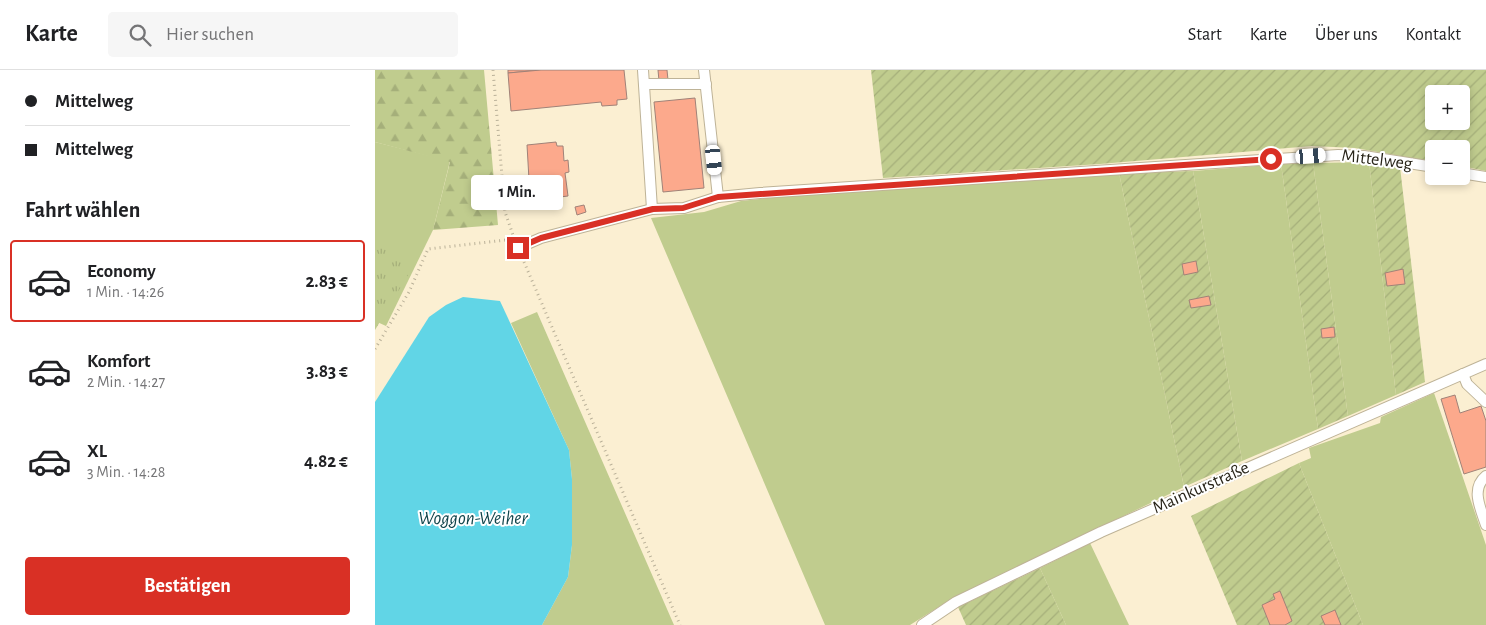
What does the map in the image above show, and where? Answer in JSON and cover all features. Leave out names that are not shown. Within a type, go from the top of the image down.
[{"type":"lane","points":[[643,70],[653,209]]},
{"type":"lane","points":[[705,70],[718,197]]},
{"type":"lane","points":[[644,84],[706,84]]},
{"type":"lane","name":"Mittelweg","points":[[518,248],[541,238],[653,209],[683,208],[718,197],[1338,154],[1425,166]]},
{"type":"lane","points":[[1470,174],[1486,177]]},
{"type":"lane","name":"Mainkurstraße","points":[[922,625],[956,602],[1101,532],[1486,364]]},
{"type":"lane","points":[[1463,374],[1471,389],[1486,402]]},
{"type":"lane","points":[[1486,476],[1480,481],[1477,498],[1486,525]]},
{"type":"path","points":[[375,349],[409,292],[428,249],[515,239],[505,212],[493,70]]},
{"type":"path","points":[[518,248],[680,625]]},
{"type":"green space","points":[[375,70],[484,70],[498,225],[433,230],[450,162],[375,142]]},
{"type":"green space","points":[[871,70],[1486,70],[1486,171],[1470,168],[1470,140],[1425,140],[1425,160],[1355,148],[1312,146],[1100,164],[883,178]]},
{"type":"green space","points":[[375,142],[450,161],[433,230],[386,326],[375,321]]},
{"type":"green space","points":[[1369,162],[1396,395],[1348,416],[1313,163]]},
{"type":"green space","points":[[1369,162],[1400,167],[1425,382],[1396,395]]},
{"type":"green space","points":[[1313,163],[1348,416],[1318,429],[1281,164]]},
{"type":"green space","points":[[1281,164],[1318,429],[1242,461],[1193,171]]},
{"type":"green space","points":[[1193,171],[1242,461],[1184,487],[1119,173]]},
{"type":"green space","points":[[1119,173],[1184,487],[953,598],[910,625],[825,625],[651,218],[704,212],[741,201],[785,196]]},
{"type":"green space","points":[[375,242],[417,260],[375,330]]},
{"type":"green space","points":[[537,312],[674,625],[542,625],[568,577],[572,545],[572,479],[569,450],[511,323]]},
{"type":"green space","points":[[1434,393],[1486,545],[1486,625],[1363,625],[1299,463],[1311,458],[1309,448],[1380,423],[1381,417]]},
{"type":"green space","points":[[1299,463],[1363,625],[1237,625],[1191,516]]},
{"type":"green space","points":[[1090,543],[1129,625],[1066,625],[1040,568]]},
{"type":"green space","points":[[1040,568],[1066,625],[966,625],[958,607]]},
{"type":"water","name":"Woggon-Weiher","points":[[463,297],[500,301],[569,450],[572,479],[572,545],[568,577],[542,625],[375,625],[375,402],[429,317],[446,305]]},
{"type":"building","points":[[508,70],[541,70],[508,73]]},
{"type":"building","points":[[541,70],[624,70],[627,99],[617,100],[617,105],[602,106],[601,102],[511,111],[508,73]]},
{"type":"building","points":[[658,70],[667,70],[668,80],[659,81]]},
{"type":"building","points":[[695,98],[704,188],[663,192],[654,102]]},
{"type":"building","points":[[556,142],[557,146],[563,146],[564,161],[568,160],[569,172],[565,173],[568,196],[536,200],[536,196],[530,197],[527,145]]},
{"type":"building","points":[[584,205],[586,212],[577,215],[575,207]]},
{"type":"building","points":[[1196,261],[1198,272],[1184,275],[1182,264]]},
{"type":"building","points":[[1403,269],[1405,284],[1387,286],[1385,273]]},
{"type":"building","points":[[1209,296],[1211,305],[1191,308],[1189,300]]},
{"type":"building","points":[[1334,327],[1335,337],[1322,338],[1321,329]]},
{"type":"building","points":[[1455,395],[1460,413],[1481,406],[1486,421],[1486,467],[1464,474],[1441,399]]},
{"type":"building","points":[[1280,591],[1292,621],[1285,625],[1270,625],[1262,605],[1275,599],[1273,594]]},
{"type":"building","points":[[1335,610],[1341,625],[1325,625],[1321,616]]},
{"type":"route","points":[[518,248],[541,238],[653,209],[683,208],[718,197],[1271,159]]}]
